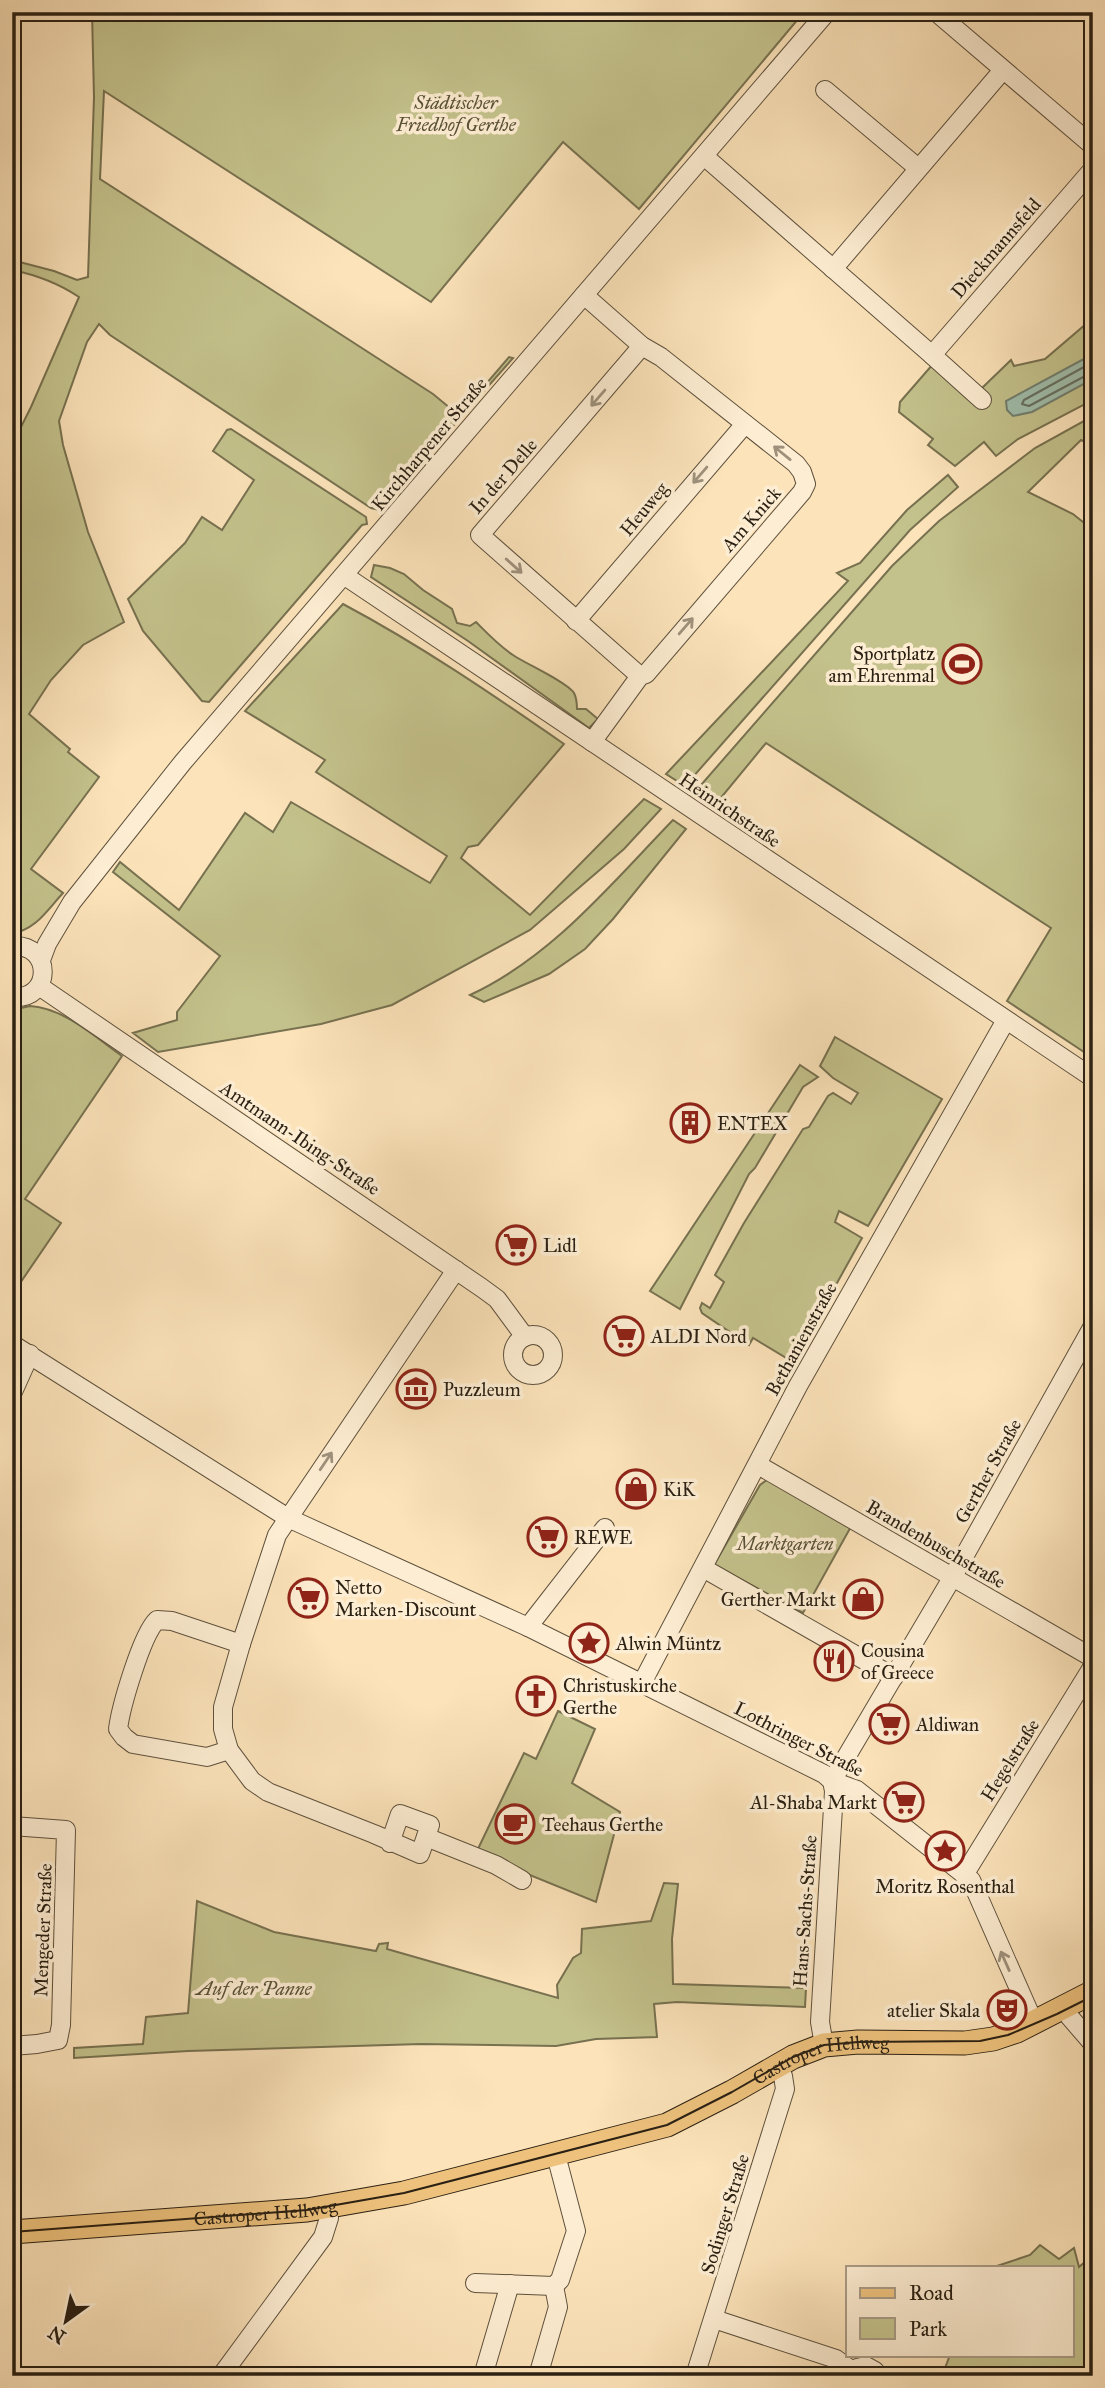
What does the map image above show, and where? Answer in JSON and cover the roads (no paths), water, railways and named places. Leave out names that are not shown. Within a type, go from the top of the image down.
[{"type":"main road","name":"Castroper Hellweg","points":[[12,2232],[328,2208],[404,2193],[667,2125],[776,2066],[824,2045],[858,2042],[980,2042],[1034,2023],[1093,1992]]},
{"type":"street","name":"Kirchharpener Straße","points":[[16,946],[37,936],[68,907],[214,726],[827,12]]},
{"type":"street","points":[[936,12],[1093,146]]},
{"type":"street","points":[[833,269],[1003,70]]},
{"type":"street","points":[[825,90],[918,168]]},
{"type":"street","points":[[704,156],[982,400]]},
{"type":"street","name":"Dieckmannsfeld","points":[[932,355],[1093,169]]},
{"type":"street","name":"Am Knick","points":[[584,295],[642,346],[661,357],[796,464],[806,479],[806,487],[646,674],[640,676],[592,742]]},
{"type":"street","name":"In der Delle","points":[[640,676],[480,535],[642,346]]},
{"type":"street","name":"Heuweg","points":[[576,621],[745,424]]},
{"type":"street","name":"Heinrichstraße","points":[[345,576],[1093,1078]]},
{"type":"street","name":"Kirchharpener Straße","points":[[41,960],[68,907]]},
{"type":"street","points":[[13,998],[28,995],[39,986],[43,974],[41,960],[35,953],[16,946]]},
{"type":"street","name":"Amtmann-Ibing-Straße","points":[[39,986],[497,1299],[525,1337]]},
{"type":"street","name":"Bethanienstraße","points":[[642,1683],[788,1405],[1006,1020]]},
{"type":"street","points":[[390,1843],[400,1814],[430,1825],[420,1854],[390,1843],[268,1792],[252,1781],[229,1750],[223,1729],[223,1707],[277,1535],[456,1270]]},
{"type":"street","name":"Gerther Straße","points":[[832,1781],[951,1578],[1093,1326]]},
{"type":"street","name":"Lothringer Straße","points":[[12,1344],[288,1518],[528,1627],[824,1774],[832,1781],[857,1790],[964,1875],[975,1887],[1003,1957],[1034,2023]]},
{"type":"street","points":[[12,1394],[30,1354]]},
{"type":"street","name":"Brandenbuschstraße","points":[[758,1465],[1093,1658]]},
{"type":"street","points":[[528,1627],[604,1528]]},
{"type":"street","points":[[703,1568],[894,1677]]},
{"type":"street","points":[[229,1750],[207,1758],[133,1744],[118,1729],[144,1644],[157,1620],[162,1618],[241,1644]]},
{"type":"street","name":"Hegelstraße","points":[[964,1875],[1093,1666]]},
{"type":"street","name":"Hans-Sachs-Straße","points":[[824,2045],[820,2014],[834,1791],[832,1781]]},
{"type":"street","name":"Mengeder Straße","points":[[12,1826],[66,1830],[61,2025],[58,2039],[12,2046]]},
{"type":"street","points":[[426,1837],[496,1865],[522,1880]]},
{"type":"street","points":[[1062,2008],[1093,2044]]},
{"type":"street","name":"Sodinger Straße","points":[[695,2376],[785,2089],[783,2076],[776,2066]]},
{"type":"street","points":[[475,2283],[554,2286],[560,2280],[576,2231],[556,2155]]},
{"type":"street","points":[[221,2376],[323,2237],[329,2218],[328,2208]]},
{"type":"street","points":[[483,2376],[510,2284]]},
{"type":"street","points":[[538,2376],[558,2307],[554,2286]]},
{"type":"street","points":[[713,2319],[836,2359],[854,2374],[857,2368],[866,2366],[875,2371],[877,2376]]},
{"type":"water","points":[[1093,354],[1093,379],[1032,412],[1013,416],[1007,410],[1006,401]]},
{"type":"tram line","points":[[12,2232],[307,2210],[404,2193],[667,2125],[793,2057],[824,2045],[858,2042],[980,2041],[1008,2035],[1093,1996]]},
{"type":"place","name":"Sportplatz am Ehrenmal","points":[[962,664]]},
{"type":"place","name":"ENTEX","points":[[690,1123]]},
{"type":"place","name":"Lidl","points":[[516,1245]]},
{"type":"place","name":"ALDI Nord","points":[[624,1336]]},
{"type":"place","name":"Puzzleum","points":[[416,1389]]},
{"type":"place","name":"KiK","points":[[636,1489]]},
{"type":"place","name":"REWE","points":[[547,1537]]},
{"type":"place","name":"Netto Marken-Discount","points":[[308,1598]]},
{"type":"place","name":"Gerther Markt","points":[[863,1599]]},
{"type":"place","name":"Alwin Müntz","points":[[589,1643]]},
{"type":"place","name":"Cousina of Greece","points":[[834,1661]]},
{"type":"place","name":"Christuskirche Gerthe","points":[[536,1696]]},
{"type":"place","name":"Aldiwan","points":[[889,1724]]},
{"type":"place","name":"Al-Shaba Markt","points":[[904,1802]]},
{"type":"place","name":"Teehaus Gerthe","points":[[515,1824]]},
{"type":"place","name":"Moritz Rosenthal","points":[[945,1851]]},
{"type":"place","name":"atelier Skala","points":[[1007,2010]]},
{"type":"park label","name":"Städtischer Friedhof Gerthe","points":[[456,113]]},
{"type":"park label","name":"Marktgarten","points":[[785,1543]]},
{"type":"park label","name":"Auf der Panne","points":[[254,1988]]}]
